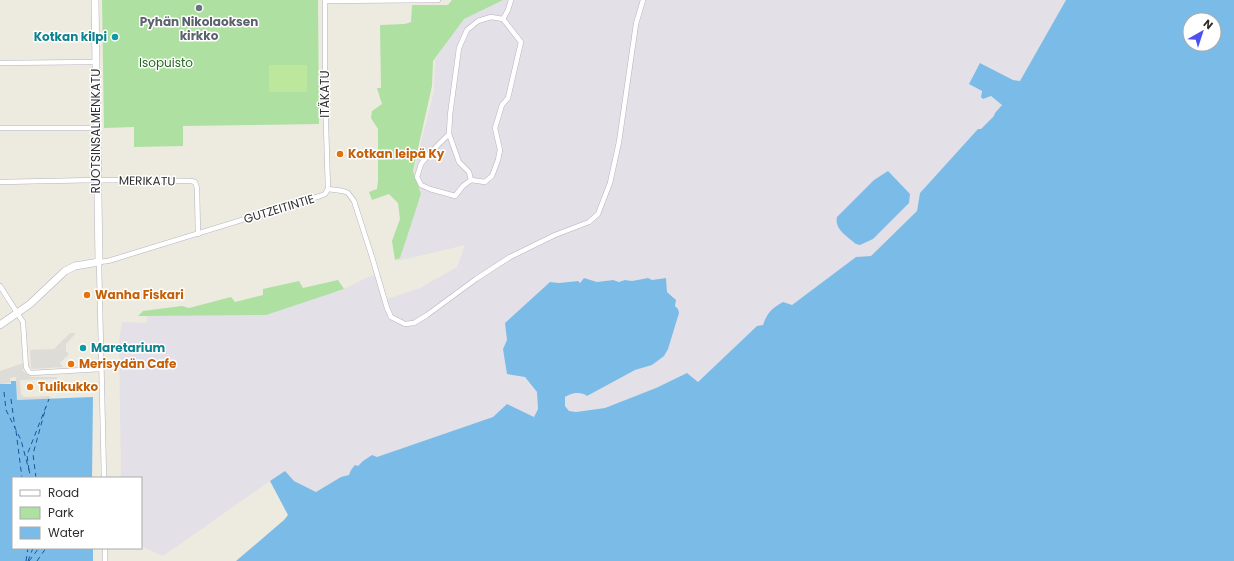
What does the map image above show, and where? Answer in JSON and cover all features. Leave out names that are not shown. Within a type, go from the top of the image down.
[{"type":"street","name":"RUOTSINSALMENKATU","points":[[95,0],[99,262]]},
{"type":"street","points":[[324,0],[438,0]]},
{"type":"street","name":"ITÄKATU","points":[[324,0],[325,113],[328,189]]},
{"type":"street","points":[[502,18],[508,10],[511,0]]},
{"type":"street","name":"GUTZEITINTIE","points":[[99,262],[108,261],[320,196],[325,194],[328,189],[343,191],[348,193],[357,205],[387,308],[391,317],[405,324],[414,323],[510,257],[555,234],[589,222],[598,214],[610,183],[619,142],[636,24],[643,0]]},
{"type":"street","points":[[471,180],[469,172],[459,162],[449,134],[450,115],[459,48],[467,30],[478,21],[491,18],[502,18]]},
{"type":"street","points":[[449,134],[421,164],[417,177],[421,185],[455,196],[463,186],[471,180],[485,182],[492,176],[498,160],[500,150],[494,128],[502,104],[508,98],[521,42],[502,18]]},
{"type":"street","points":[[0,63],[96,62]]},
{"type":"street","points":[[0,128],[96,128]]},
{"type":"street","name":"MERIKATU","points":[[0,182],[97,180],[195,182],[197,188],[198,234]]},
{"type":"street","points":[[0,325],[30,304],[65,271],[75,266],[99,262],[104,477]]},
{"type":"street","points":[[0,286],[23,322],[26,367],[28,372],[101,369]]},
{"type":"street","points":[[105,549],[105,561]]},
{"type":"shaded area","points":[[496,0],[1066,0],[1020,81],[1013,80],[981,63],[981,97],[991,96],[1003,105],[995,113],[995,116],[981,129],[978,129],[920,193],[917,211],[871,256],[856,257],[792,305],[767,315],[763,325],[757,326],[698,382],[687,373],[656,388],[605,408],[575,412],[569,411],[565,406],[565,397],[570,394],[583,393],[587,396],[635,370],[652,365],[676,304],[673,296],[667,292],[666,278],[652,280],[648,278],[619,282],[613,280],[597,282],[584,278],[580,283],[578,281],[559,283],[550,282],[505,323],[507,340],[504,349],[537,392],[538,409],[534,417],[507,404],[493,417],[377,457],[372,455],[351,470],[349,475],[341,477],[316,492],[294,481],[270,481],[163,556],[142,546],[142,477],[121,477],[119,341],[122,322],[147,323],[147,314],[338,292],[368,277],[380,274],[387,299],[420,288],[457,267],[465,245],[397,261],[413,206],[419,203],[421,196],[415,180],[414,170],[434,91],[435,60],[464,16],[470,16]]},
{"type":"shaded area","points":[[70,333],[76,333],[66,344],[66,351],[69,354],[60,363],[63,367],[31,368],[30,350],[54,349]]},
{"type":"shaded area","points":[[23,363],[23,371],[31,377],[57,377],[57,379],[20,380],[21,394],[24,397],[50,396],[50,399],[17,400],[16,377],[10,378],[11,383],[0,384],[0,371]]},
{"type":"green space","name":"Isopuisto","points":[[102,0],[318,0],[319,124],[183,126],[183,146],[134,147],[134,127],[104,128]]},
{"type":"green space","points":[[452,0],[503,0],[464,19],[433,61],[432,86],[413,171],[421,194],[400,258],[395,260],[392,241],[400,219],[398,203],[389,194],[372,200],[369,192],[377,189],[378,181],[378,129],[371,118],[372,111],[382,104],[377,88],[381,88],[380,25],[405,24],[411,22],[412,5],[448,5]]},
{"type":"green space","points":[[269,65],[307,65],[307,92],[269,92]]},
{"type":"green space","points":[[338,280],[344,289],[266,315],[138,316],[143,311],[182,306],[189,308],[231,297],[235,302],[263,295],[263,289],[299,281],[303,288]]},
{"type":"water","points":[[1066,0],[1234,0],[1234,561],[236,561],[288,515],[270,481],[285,471],[294,481],[316,492],[341,477],[349,475],[355,465],[358,466],[372,455],[377,457],[493,417],[507,404],[534,417],[538,409],[537,392],[525,377],[507,374],[503,349],[507,340],[505,323],[550,282],[559,283],[578,281],[580,283],[584,278],[597,282],[613,280],[619,282],[648,278],[652,280],[666,278],[667,292],[676,300],[675,306],[679,313],[668,349],[664,356],[652,365],[635,370],[587,396],[582,393],[570,394],[565,397],[565,406],[569,411],[576,412],[605,408],[656,388],[687,373],[698,382],[757,326],[763,325],[770,311],[776,306],[783,302],[792,305],[856,257],[871,256],[917,211],[920,193],[978,129],[981,129],[994,116],[1002,105],[991,96],[983,99],[981,97],[982,91],[969,84],[980,63],[1013,80],[1020,81]]},
{"type":"water","points":[[888,171],[910,194],[909,203],[873,239],[860,245],[856,244],[840,229],[837,217],[874,180]]},
{"type":"water","points":[[11,381],[16,381],[17,400],[93,397],[92,477],[12,477],[12,549],[93,549],[93,561],[0,561],[0,384],[11,384]]},
{"type":"ferry route","points":[[4,392],[6,410],[21,440],[31,477]]},
{"type":"ferry route","points":[[11,399],[15,428]]},
{"type":"ferry route","points":[[29,470],[27,455],[49,399]]},
{"type":"ferry route","points":[[36,477],[33,454],[46,407]]},
{"type":"ferry route","points":[[16,431],[22,477]]},
{"type":"ferry route","points":[[26,561],[28,549]]},
{"type":"ferry route","points":[[28,561],[33,549]]},
{"type":"ferry route","points":[[29,561],[38,549]]},
{"type":"ferry route","points":[[37,561],[45,549]]},
{"type":"place","name":"Pyhän Nikolaoksen kirkko","points":[[199,8]]},
{"type":"place","name":"Kotkan kilpi","points":[[115,37]]},
{"type":"place","name":"Kotkan leipä Ky","points":[[340,154]]},
{"type":"place","name":"Wanha Fiskari","points":[[87,295]]},
{"type":"place","name":"Maretarium","points":[[83,348]]},
{"type":"place","name":"Merisydän Cafe","points":[[71,364]]},
{"type":"place","name":"Tulikukko","points":[[30,387]]}]
